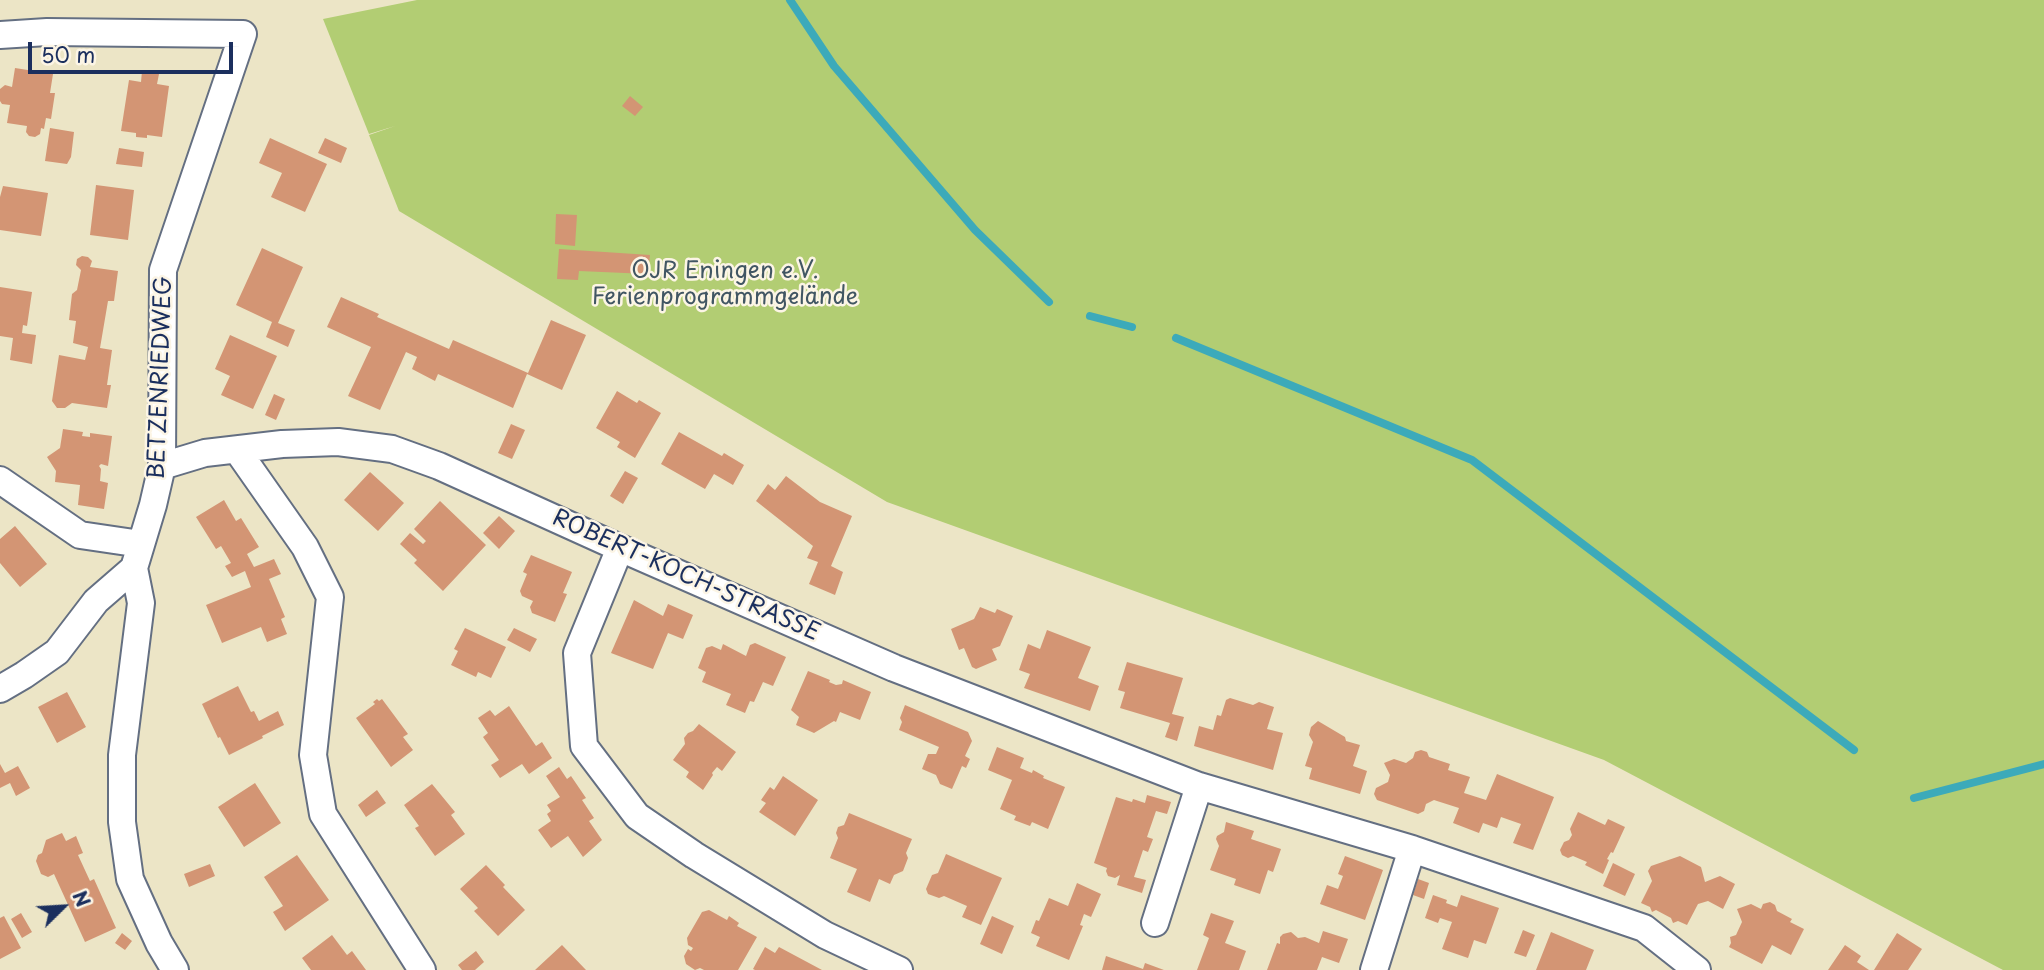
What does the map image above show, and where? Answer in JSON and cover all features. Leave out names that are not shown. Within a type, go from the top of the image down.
[{"type":"street","name":"BETZENRIEDWEG","points":[[0,35],[47,32],[243,34],[163,270],[162,466],[138,556],[141,603],[122,755],[122,822],[130,879],[159,943],[175,970]]},
{"type":"street","name":"ROBERT-KOCH-STRASSE","points":[[162,466],[205,453],[282,444],[338,442],[392,449],[439,466],[894,668],[1199,786],[1412,849],[1644,928],[1697,970]]},
{"type":"street","points":[[237,450],[305,547],[330,597],[313,755],[323,814],[422,970]]},
{"type":"street","points":[[0,480],[80,535],[138,556],[96,601],[57,652],[0,689]]},
{"type":"street","points":[[620,548],[577,653],[584,746],[637,816],[694,855],[825,935],[899,970]]},
{"type":"street","points":[[1155,923],[1199,786]]},
{"type":"street","points":[[1374,970],[1412,849]]},
{"type":"green space","name":"OJR Eningen e.V. Ferienprogrammgelände","points":[[417,0],[2044,0],[2044,970],[2003,970],[1604,760],[887,502],[399,211],[369,135],[395,126],[369,134],[323,19]]},
{"type":"building","points":[[15,68],[53,74],[50,93],[55,93],[51,119],[46,118],[44,129],[41,128],[40,134],[35,137],[26,132],[27,126],[7,123],[10,105],[0,101],[0,89],[5,85],[12,87]]},
{"type":"building","points":[[142,71],[159,74],[157,84],[169,86],[162,137],[136,137],[136,133],[121,131],[129,80],[141,82]]},
{"type":"building","points":[[630,96],[643,107],[635,116],[622,106]]},
{"type":"building","points":[[50,128],[74,132],[71,157],[67,164],[45,161]]},
{"type":"building","points":[[270,138],[327,164],[305,212],[271,197],[282,173],[259,163]]},
{"type":"building","points":[[325,138],[347,148],[341,163],[318,153]]},
{"type":"building","points":[[119,148],[144,152],[142,167],[116,164]]},
{"type":"building","points":[[96,185],[134,190],[128,240],[90,235]]},
{"type":"building","points":[[3,186],[48,193],[41,236],[0,230],[0,197]]},
{"type":"building","points":[[556,214],[577,215],[575,246],[555,244]]},
{"type":"building","points":[[262,248],[303,267],[278,323],[295,330],[288,347],[266,337],[272,322],[236,305]]},
{"type":"building","points":[[559,249],[650,255],[648,274],[579,271],[578,280],[557,279]]},
{"type":"building","points":[[82,256],[92,261],[90,267],[118,271],[114,301],[108,301],[100,348],[112,350],[107,385],[111,385],[107,408],[72,403],[65,408],[57,408],[52,401],[59,355],[85,360],[88,347],[73,343],[76,321],[69,320],[72,294],[77,290],[81,270],[76,265],[77,259]]},
{"type":"building","points":[[0,287],[32,292],[27,326],[23,325],[22,333],[36,335],[32,364],[10,360],[13,338],[0,336]]},
{"type":"building","points":[[341,297],[379,314],[377,317],[449,349],[453,340],[528,373],[551,320],[586,335],[562,390],[527,374],[513,408],[438,374],[435,381],[412,369],[417,357],[406,352],[380,410],[348,396],[371,347],[327,327]]},
{"type":"building","points":[[230,335],[277,356],[253,409],[221,395],[230,376],[215,369]]},
{"type":"building","points":[[617,391],[661,413],[635,458],[617,447],[620,442],[596,428]]},
{"type":"building","points":[[274,394],[285,399],[276,420],[265,415]]},
{"type":"building","points":[[511,424],[525,430],[512,459],[498,453]]},
{"type":"building","points":[[63,429],[83,432],[82,436],[90,437],[90,433],[112,436],[108,466],[99,466],[100,481],[108,483],[104,509],[78,505],[80,485],[55,482],[56,471],[47,457],[60,448]]},
{"type":"building","points":[[679,432],[744,465],[733,485],[714,474],[705,489],[661,464]]},
{"type":"building","points":[[625,471],[638,478],[623,504],[610,496]]},
{"type":"building","points":[[370,472],[404,503],[378,531],[344,500]]},
{"type":"building","points":[[786,476],[820,502],[852,516],[831,566],[843,572],[835,595],[809,584],[818,562],[807,558],[813,546],[756,501],[768,484],[775,490]]},
{"type":"building","points":[[224,500],[236,521],[241,518],[259,547],[247,554],[254,567],[274,559],[281,574],[269,579],[285,617],[281,619],[287,634],[267,642],[261,627],[222,643],[206,605],[251,587],[245,571],[232,577],[225,566],[231,563],[221,546],[216,549],[196,517]]},
{"type":"building","points":[[440,501],[486,545],[443,591],[414,563],[417,560],[400,544],[410,533],[423,544],[426,541],[414,529]]},
{"type":"building","points":[[499,516],[515,531],[499,549],[483,533]]},
{"type":"building","points":[[15,526],[47,564],[20,587],[0,563],[0,539]]},
{"type":"building","points":[[531,555],[572,572],[563,593],[567,594],[555,622],[532,613],[530,607],[533,601],[522,596],[520,591],[527,574],[523,572]]},
{"type":"building","points":[[634,600],[663,616],[668,604],[693,615],[683,639],[668,633],[653,669],[611,653]]},
{"type":"building","points":[[980,607],[995,613],[997,609],[1013,616],[1000,646],[992,649],[997,660],[976,669],[972,667],[964,648],[959,650],[951,629],[974,619]]},
{"type":"building","points":[[465,628],[506,647],[491,678],[478,672],[476,677],[451,665],[458,651],[454,649]]},
{"type":"building","points":[[514,628],[537,639],[530,652],[507,640]]},
{"type":"building","points":[[1047,630],[1091,647],[1078,678],[1099,686],[1090,711],[1024,688],[1030,674],[1019,670],[1028,644],[1040,649]]},
{"type":"building","points":[[755,643],[786,657],[773,686],[763,682],[754,702],[750,701],[745,713],[726,705],[731,694],[702,682],[706,672],[698,668],[706,648],[712,646],[721,650],[723,644],[746,656],[750,645]]},
{"type":"building","points":[[1127,662],[1183,678],[1172,714],[1184,717],[1177,741],[1165,737],[1170,723],[1120,708],[1125,692],[1118,690]]},
{"type":"building","points":[[808,671],[836,685],[842,684],[843,680],[871,692],[860,720],[840,712],[836,722],[814,733],[796,725],[799,717],[791,710]]},
{"type":"building","points":[[238,686],[251,712],[254,711],[259,721],[278,711],[284,725],[229,755],[202,704]]},
{"type":"building","points":[[67,692],[86,727],[57,743],[38,707]]},
{"type":"building","points":[[1230,698],[1253,705],[1259,702],[1274,707],[1267,729],[1283,733],[1273,770],[1194,746],[1199,726],[1213,730],[1217,715],[1221,716],[1226,700]]},
{"type":"building","points":[[382,699],[408,734],[403,737],[413,750],[391,767],[356,718],[375,704],[373,702]]},
{"type":"building","points":[[905,705],[968,732],[972,741],[965,756],[970,759],[966,768],[962,766],[952,789],[940,784],[936,775],[922,769],[928,754],[936,754],[939,747],[899,730]]},
{"type":"building","points":[[509,706],[536,746],[542,742],[552,758],[529,774],[522,764],[500,778],[491,765],[499,760],[483,737],[488,733],[478,718],[490,710],[495,716]]},
{"type":"building","points":[[1318,721],[1345,737],[1346,741],[1360,745],[1353,766],[1367,771],[1360,794],[1309,779],[1312,768],[1305,766],[1313,742],[1309,735],[1311,727]]},
{"type":"building","points":[[699,724],[736,752],[722,771],[717,767],[703,790],[686,777],[689,772],[673,760],[685,744],[684,738]]},
{"type":"building","points":[[997,747],[1024,758],[1020,768],[1032,773],[1033,770],[1044,776],[1043,778],[1065,787],[1048,829],[1032,822],[1030,826],[1014,820],[1016,816],[1000,809],[1012,780],[988,770]]},
{"type":"building","points":[[1415,752],[1427,752],[1429,757],[1450,764],[1448,770],[1470,777],[1464,793],[1486,800],[1497,774],[1554,797],[1533,850],[1513,843],[1521,824],[1501,817],[1497,828],[1483,823],[1479,833],[1453,823],[1459,808],[1434,800],[1426,804],[1424,811],[1418,814],[1377,800],[1374,794],[1376,788],[1388,782],[1390,775],[1384,763],[1394,759],[1406,763],[1413,758]]},
{"type":"building","points":[[0,764],[5,773],[18,766],[30,788],[16,796],[10,783],[0,788]]},
{"type":"building","points":[[559,767],[567,779],[571,776],[586,798],[582,800],[594,818],[589,821],[602,840],[583,857],[568,836],[551,848],[538,830],[551,821],[547,814],[551,811],[547,805],[560,797],[546,776]]},
{"type":"building","points":[[783,776],[818,800],[795,836],[759,812],[766,803],[761,800],[770,787],[774,790]]},
{"type":"building","points":[[255,783],[281,823],[244,847],[218,807]]},
{"type":"building","points":[[432,784],[455,812],[451,815],[465,834],[435,856],[415,828],[419,826],[404,805]]},
{"type":"building","points":[[377,790],[386,803],[366,817],[358,805]]},
{"type":"building","points":[[1147,795],[1171,802],[1167,814],[1156,811],[1147,837],[1153,839],[1148,852],[1143,850],[1134,877],[1146,880],[1142,893],[1117,885],[1120,875],[1115,878],[1108,876],[1107,868],[1094,863],[1116,797],[1145,803]]},
{"type":"building","points":[[1578,812],[1605,825],[1608,819],[1625,827],[1613,853],[1611,852],[1607,859],[1609,860],[1603,874],[1585,865],[1587,862],[1562,855],[1560,850],[1572,835],[1570,829]]},
{"type":"building","points":[[849,813],[912,839],[903,871],[894,875],[890,884],[879,879],[870,902],[847,892],[857,869],[830,858],[838,838],[838,827],[844,825]]},
{"type":"building","points":[[1226,822],[1254,831],[1251,839],[1281,849],[1273,872],[1268,870],[1260,894],[1234,885],[1236,879],[1210,870],[1219,846],[1217,836],[1224,832]]},
{"type":"building","points":[[62,833],[66,841],[76,836],[83,853],[78,855],[90,881],[94,879],[116,928],[85,942],[54,874],[48,877],[41,874],[36,861],[46,840]]},
{"type":"building","points":[[946,854],[1002,878],[981,925],[962,917],[967,906],[944,896],[939,898],[928,894],[926,889],[932,875],[938,873]]},
{"type":"building","points":[[297,855],[329,900],[285,931],[273,912],[283,906],[264,877]]},
{"type":"building","points":[[1345,856],[1383,870],[1365,920],[1320,904],[1327,885],[1338,889],[1343,876],[1338,874]]},
{"type":"building","points":[[1680,856],[1701,867],[1705,882],[1720,876],[1735,884],[1723,909],[1708,901],[1698,904],[1687,925],[1678,921],[1673,923],[1671,918],[1656,910],[1652,912],[1650,907],[1641,903],[1652,881],[1648,871],[1651,866]]},
{"type":"building","points":[[1613,863],[1635,874],[1625,896],[1603,886]]},
{"type":"building","points":[[210,864],[215,876],[189,887],[184,874]]},
{"type":"building","points":[[486,865],[525,910],[498,936],[474,911],[478,908],[460,889]]},
{"type":"building","points":[[1418,879],[1429,883],[1424,899],[1413,895]]},
{"type":"building","points":[[1077,883],[1101,894],[1091,917],[1084,914],[1080,925],[1083,926],[1069,960],[1036,946],[1040,937],[1031,933],[1049,898],[1068,906]]},
{"type":"building","points":[[1433,895],[1457,907],[1461,895],[1499,908],[1486,944],[1474,940],[1468,958],[1442,949],[1452,922],[1440,918],[1438,923],[1425,918]]},
{"type":"building","points":[[1770,902],[1775,905],[1777,911],[1792,919],[1790,922],[1804,929],[1791,955],[1772,945],[1762,964],[1729,947],[1730,937],[1736,935],[1742,922],[1737,909],[1751,904],[1761,909],[1763,904]]},
{"type":"building","points":[[709,910],[727,920],[729,916],[739,923],[737,926],[757,937],[738,970],[695,970],[686,964],[684,956],[688,949],[691,951],[693,948],[688,945],[687,938],[702,912]]},
{"type":"building","points":[[21,913],[32,932],[22,938],[11,919]]},
{"type":"building","points":[[1211,913],[1234,921],[1225,943],[1246,951],[1239,970],[1197,970],[1209,938],[1203,935]]},
{"type":"building","points":[[4,916],[21,948],[0,959],[0,918]]},
{"type":"building","points":[[992,916],[1014,926],[1002,954],[980,944]]},
{"type":"building","points":[[1523,930],[1535,935],[1526,957],[1514,953]]},
{"type":"building","points":[[1323,931],[1348,939],[1339,963],[1322,957],[1317,970],[1267,970],[1283,934],[1291,932],[1298,938],[1305,937],[1319,943]]},
{"type":"building","points":[[1551,932],[1594,950],[1586,970],[1536,970]]},
{"type":"building","points":[[122,933],[132,941],[125,950],[115,943]]},
{"type":"building","points":[[1897,933],[1922,949],[1908,970],[1874,970]]},
{"type":"building","points":[[332,935],[347,955],[352,951],[366,970],[311,970],[302,958]]},
{"type":"building","points":[[562,945],[586,970],[535,970]]},
{"type":"building","points":[[1845,945],[1861,956],[1857,962],[1869,970],[1828,970]]},
{"type":"building","points":[[765,947],[775,953],[779,947],[822,970],[755,970],[753,969]]},
{"type":"building","points":[[476,951],[484,962],[475,970],[462,970],[458,965]]},
{"type":"building","points":[[1106,956],[1143,969],[1145,963],[1164,970],[1102,970]]},
{"type":"waterway","points":[[790,0],[834,66],[975,230],[1049,302]]},
{"type":"waterway","points":[[1090,316],[1132,327]]},
{"type":"waterway","points":[[1176,338],[1472,460],[1854,750]]},
{"type":"waterway","points":[[1914,798],[2044,764]]}]
